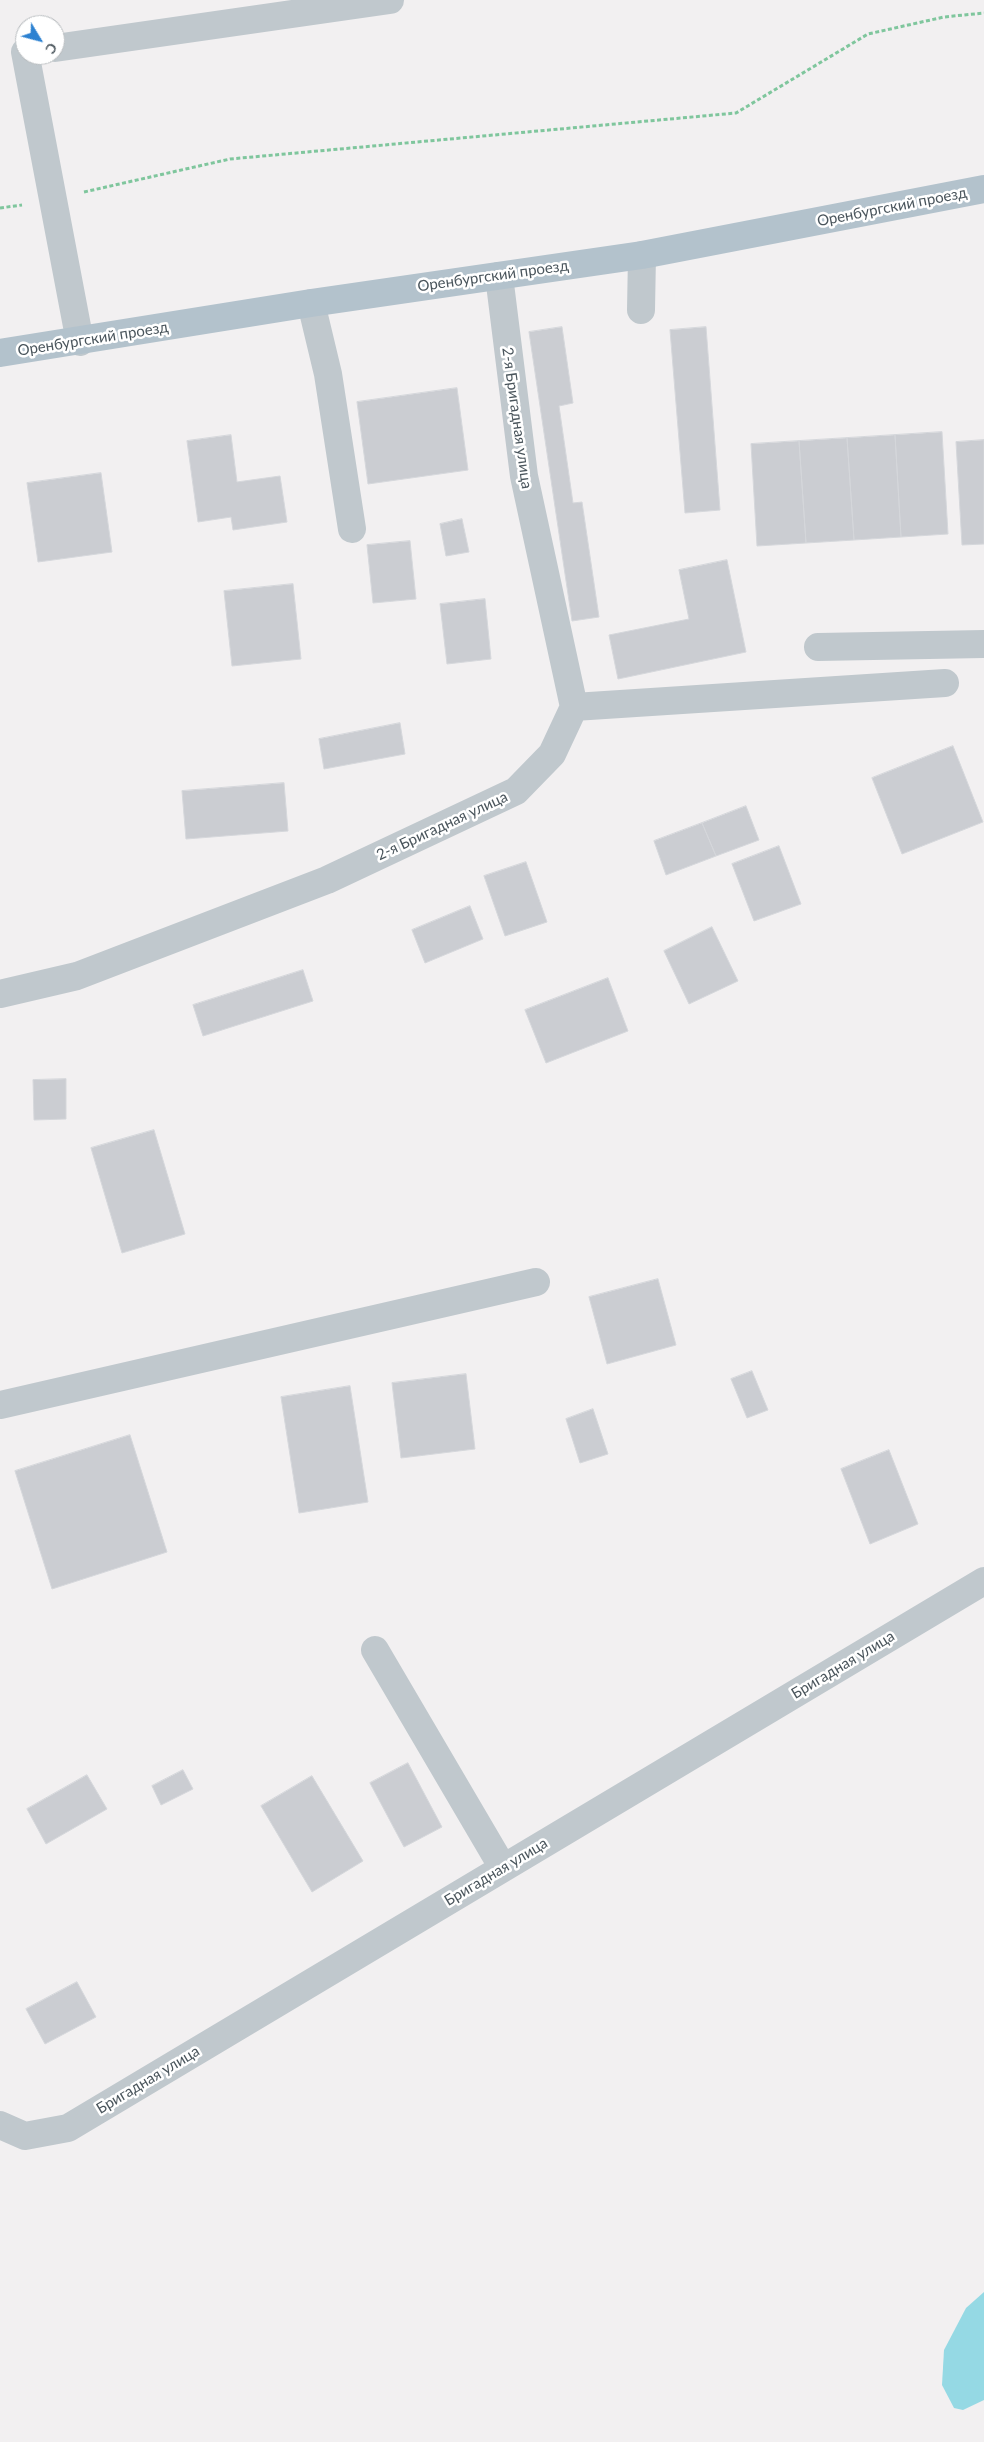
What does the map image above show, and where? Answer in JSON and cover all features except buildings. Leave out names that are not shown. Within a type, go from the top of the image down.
[{"type":"main road","name":"Оренбургский проезд","points":[[0,353],[80,342],[311,303],[642,255],[984,189]]},
{"type":"street","points":[[65,47],[390,0]]},
{"type":"street","points":[[27,65],[80,342]]},
{"type":"street","points":[[641,310],[642,255]]},
{"type":"street","name":"2-я Бригадная улица","points":[[0,994],[77,976],[327,880],[516,791],[552,754],[574,708],[524,476],[499,276]]},
{"type":"street","points":[[311,303],[328,374],[352,529]]},
{"type":"street","points":[[818,647],[984,644]]},
{"type":"street","points":[[574,708],[945,683]]},
{"type":"street","points":[[0,1405],[536,1282]]},
{"type":"street","name":"Бригадная улица","points":[[0,2126],[25,2136],[68,2128],[984,1581]]},
{"type":"street","points":[[375,1650],[503,1868]]},
{"type":"path","points":[[0,208],[53,200],[230,159],[736,113],[868,34],[944,17],[984,13]]},
{"type":"water","points":[[984,2292],[984,2400],[963,2410],[954,2408],[942,2385],[944,2350],[966,2308]]}]
